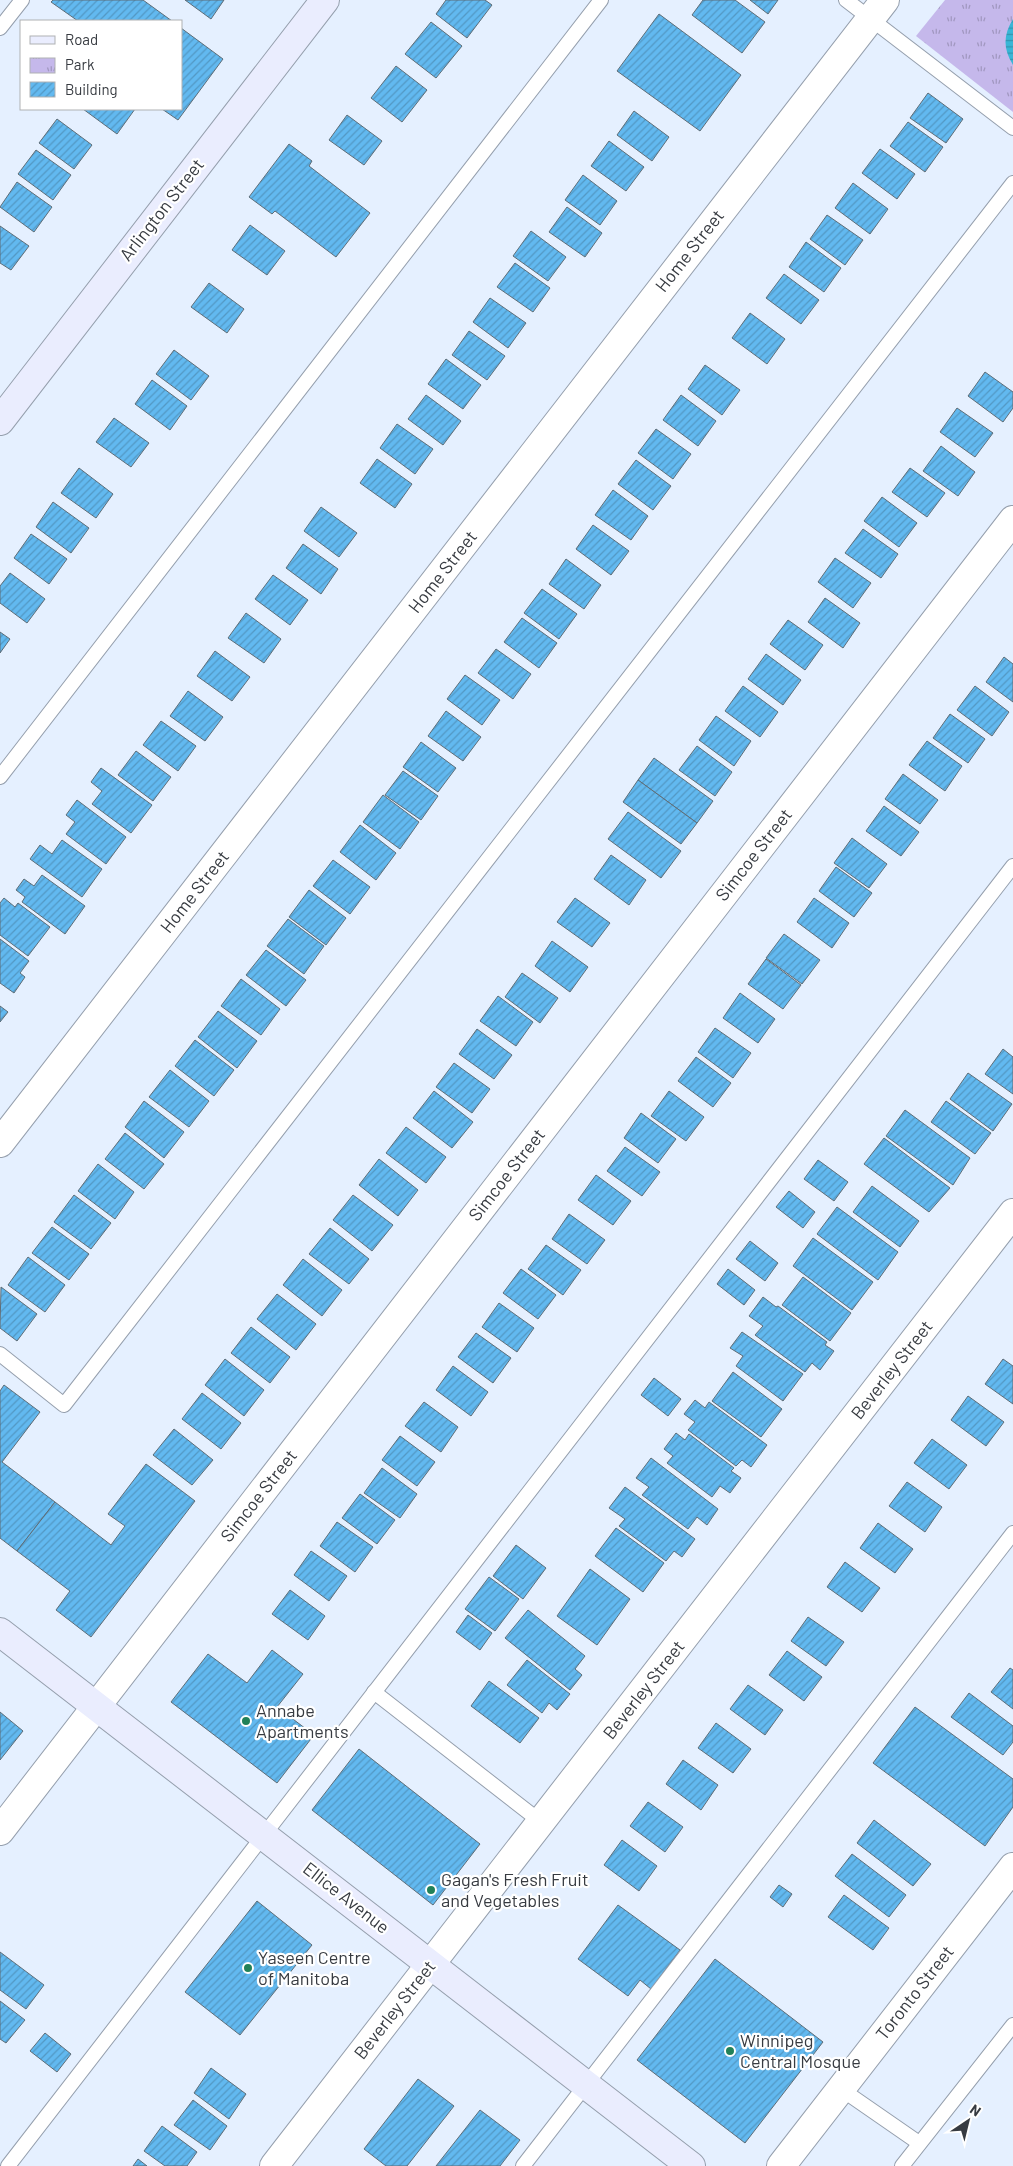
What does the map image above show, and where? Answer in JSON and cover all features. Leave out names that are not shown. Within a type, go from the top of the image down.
[{"type":"main road","name":"Arlington Street","points":[[0,420],[325,0]]},
{"type":"main road","name":"Ellice Avenue","points":[[0,1632],[691,2166]]},
{"type":"street","name":"Home Street","points":[[0,1143],[878,9]]},
{"type":"street","name":"Simcoe Street","points":[[0,1831],[1013,520]]},
{"type":"street","name":"Beverley Street","points":[[274,2166],[1013,1213]]},
{"type":"street","name":"Toronto Street","points":[[781,2166],[1013,1867]]},
{"type":"lane","points":[[0,28],[22,0]]},
{"type":"lane","points":[[0,777],[601,0]]},
{"type":"lane","points":[[846,0],[878,9],[1013,128]]},
{"type":"lane","points":[[0,1354],[64,1405],[1013,183]]},
{"type":"lane","points":[[8,2166],[1013,866]]},
{"type":"lane","points":[[523,2166],[1013,1534]]},
{"type":"lane","points":[[374,1692],[541,1822]]},
{"type":"lane","points":[[902,2166],[1013,2025]]},
{"type":"lane","points":[[841,2089],[919,2143]]},
{"type":"green space","points":[[945,0],[1013,0],[1013,112],[916,36]]},
{"type":"water","points":[[1013,19],[1013,65],[1007,53],[1005,42],[1007,31]]},
{"type":"building","points":[[53,0],[143,0],[171,20],[77,20],[51,2]]},
{"type":"building","points":[[185,0],[224,0],[211,19]]},
{"type":"building","points":[[446,0],[485,0],[492,5],[467,38],[436,14]]},
{"type":"building","points":[[703,0],[735,0],[765,22],[742,53],[692,15]]},
{"type":"building","points":[[750,0],[778,0],[768,14]]},
{"type":"building","points":[[659,14],[741,75],[700,131],[617,71]]},
{"type":"building","points":[[431,22],[462,46],[436,78],[405,54]]},
{"type":"building","points":[[182,29],[223,59],[178,120],[163,110],[182,110]]},
{"type":"building","points":[[396,66],[427,90],[402,122],[371,98]]},
{"type":"building","points":[[928,93],[963,119],[946,143],[910,118]]},
{"type":"building","points":[[84,110],[134,110],[117,134]]},
{"type":"building","points":[[634,111],[669,137],[652,161],[617,135]]},
{"type":"building","points":[[347,115],[382,141],[364,165],[329,140]]},
{"type":"building","points":[[57,119],[92,145],[74,169],[39,143]]},
{"type":"building","points":[[908,122],[943,147],[925,172],[890,146]]},
{"type":"building","points":[[609,141],[644,167],[626,191],[591,166]]},
{"type":"building","points":[[289,144],[312,161],[309,166],[370,213],[336,257],[275,211],[272,214],[249,197]]},
{"type":"building","points":[[880,149],[915,174],[897,199],[862,173]]},
{"type":"building","points":[[36,150],[71,175],[53,200],[18,174]]},
{"type":"building","points":[[583,175],[617,201],[600,225],[565,200]]},
{"type":"building","points":[[17,182],[52,207],[34,232],[0,207]]},
{"type":"building","points":[[853,183],[888,209],[870,234],[835,208]]},
{"type":"building","points":[[567,207],[602,233],[585,257],[549,232]]},
{"type":"building","points":[[827,215],[863,240],[845,265],[810,239]]},
{"type":"building","points":[[250,225],[285,251],[267,275],[232,250]]},
{"type":"building","points":[[0,226],[29,246],[11,270],[0,263]]},
{"type":"building","points":[[531,231],[566,257],[548,281],[513,256]]},
{"type":"building","points":[[806,242],[841,268],[824,292],[789,267]]},
{"type":"building","points":[[515,263],[550,288],[533,312],[497,287]]},
{"type":"building","points":[[784,274],[819,300],[801,324],[766,298]]},
{"type":"building","points":[[209,283],[244,309],[227,333],[191,307]]},
{"type":"building","points":[[490,298],[526,323],[508,348],[473,322]]},
{"type":"building","points":[[750,313],[785,339],[767,364],[732,338]]},
{"type":"building","points":[[469,331],[505,356],[487,380],[452,355]]},
{"type":"building","points":[[174,350],[209,376],[191,400],[156,374]]},
{"type":"building","points":[[446,359],[481,385],[463,409],[428,384]]},
{"type":"building","points":[[705,365],[740,390],[722,415],[688,389]]},
{"type":"building","points":[[985,372],[1013,392],[1013,408],[1003,422],[968,396]]},
{"type":"building","points":[[152,380],[187,406],[170,430],[135,404]]},
{"type":"building","points":[[426,395],[461,421],[443,445],[408,419]]},
{"type":"building","points":[[681,395],[716,421],[698,446],[663,420]]},
{"type":"building","points":[[957,408],[993,433],[975,457],[940,432]]},
{"type":"building","points":[[114,418],[149,443],[131,467],[96,442]]},
{"type":"building","points":[[397,424],[433,449],[415,474],[380,448]]},
{"type":"building","points":[[656,429],[691,454],[673,479],[638,453]]},
{"type":"building","points":[[941,446],[975,472],[958,496],[923,471]]},
{"type":"building","points":[[377,459],[412,484],[395,508],[360,483]]},
{"type":"building","points":[[636,460],[671,486],[653,510],[618,484]]},
{"type":"building","points":[[79,468],[113,494],[96,518],[61,493]]},
{"type":"building","points":[[910,468],[945,493],[927,517],[892,492]]},
{"type":"building","points":[[613,490],[648,516],[631,540],[595,515]]},
{"type":"building","points":[[882,497],[917,523],[899,547],[864,521]]},
{"type":"building","points":[[53,502],[89,528],[71,553],[36,527]]},
{"type":"building","points":[[321,507],[357,533],[339,557],[304,531]]},
{"type":"building","points":[[593,525],[629,551],[611,575],[576,549]]},
{"type":"building","points":[[863,529],[898,554],[881,578],[845,553]]},
{"type":"building","points":[[31,534],[67,559],[49,584],[14,558]]},
{"type":"building","points":[[303,544],[338,569],[321,594],[286,568]]},
{"type":"building","points":[[835,558],[871,583],[853,608],[818,582]]},
{"type":"building","points":[[566,559],[601,585],[584,609],[549,584]]},
{"type":"building","points":[[10,573],[45,599],[27,623],[0,603],[0,586]]},
{"type":"building","points":[[273,575],[308,600],[290,625],[255,599]]},
{"type":"building","points":[[542,589],[577,614],[559,639],[524,613]]},
{"type":"building","points":[[825,598],[860,623],[843,648],[808,622]]},
{"type":"building","points":[[246,613],[281,639],[264,663],[228,638]]},
{"type":"building","points":[[522,618],[557,643],[539,668],[504,642]]},
{"type":"building","points":[[788,620],[823,645],[805,670],[770,644]]},
{"type":"building","points":[[0,632],[10,639],[0,653]]},
{"type":"building","points":[[496,649],[531,674],[513,699],[478,673]]},
{"type":"building","points":[[215,651],[250,677],[232,701],[197,676]]},
{"type":"building","points":[[766,654],[801,680],[783,705],[748,679]]},
{"type":"building","points":[[1004,657],[1013,664],[1013,702],[986,682]]},
{"type":"building","points":[[465,675],[500,700],[482,725],[447,699]]},
{"type":"building","points":[[743,686],[778,712],[760,737],[725,711]]},
{"type":"building","points":[[975,686],[1009,712],[992,736],[957,710]]},
{"type":"building","points":[[188,691],[223,717],[205,741],[170,716]]},
{"type":"building","points":[[446,711],[481,737],[463,761],[428,736]]},
{"type":"building","points":[[950,714],[985,739],[968,763],[933,738]]},
{"type":"building","points":[[716,716],[751,741],[734,766],[699,740]]},
{"type":"building","points":[[161,721],[196,746],[178,771],[143,745]]},
{"type":"building","points":[[927,741],[962,766],[945,791],[909,765]]},
{"type":"building","points":[[421,742],[456,768],[438,792],[403,767]]},
{"type":"building","points":[[697,746],[732,772],[715,796],[679,770]]},
{"type":"building","points":[[136,751],[171,777],[153,801],[118,775]]},
{"type":"building","points":[[654,758],[713,801],[697,823],[638,780]]},
{"type":"building","points":[[101,768],[152,805],[131,833],[92,804],[102,791],[91,782]]},
{"type":"building","points":[[403,771],[438,796],[421,820],[385,795]]},
{"type":"building","points":[[903,774],[938,800],[920,824],[885,799]]},
{"type":"building","points":[[638,780],[697,823],[681,844],[623,802]]},
{"type":"building","points":[[383,795],[419,822],[400,849],[363,822]]},
{"type":"building","points":[[77,800],[126,837],[106,864],[66,834],[75,822],[66,815]]},
{"type":"building","points":[[884,806],[919,832],[901,856],[866,831]]},
{"type":"building","points":[[628,812],[681,851],[661,878],[608,839]]},
{"type":"building","points":[[360,825],[396,853],[376,880],[340,852]]},
{"type":"building","points":[[852,838],[887,864],[869,888],[834,863]]},
{"type":"building","points":[[62,840],[102,869],[82,897],[30,859],[40,845],[52,854]]},
{"type":"building","points":[[611,855],[646,880],[629,905],[594,879]]},
{"type":"building","points":[[333,860],[370,887],[350,914],[313,886]]},
{"type":"building","points":[[836,867],[872,893],[854,917],[819,891]]},
{"type":"building","points":[[42,875],[85,906],[65,934],[22,902],[25,897],[16,890],[24,879],[34,886]]},
{"type":"building","points":[[309,890],[346,918],[326,945],[289,917]]},
{"type":"building","points":[[4,898],[15,907],[18,903],[50,927],[28,956],[0,935],[0,903]]},
{"type":"building","points":[[575,898],[610,923],[592,947],[557,922]]},
{"type":"building","points":[[814,898],[849,923],[832,948],[797,922]]},
{"type":"building","points":[[288,919],[324,946],[304,974],[267,946]]},
{"type":"building","points":[[784,934],[820,960],[802,984],[766,958]]},
{"type":"building","points":[[0,939],[29,961],[20,973],[25,977],[14,993],[0,983]]},
{"type":"building","points":[[552,941],[588,967],[570,992],[535,966]]},
{"type":"building","points":[[266,950],[306,980],[286,1006],[246,975]]},
{"type":"building","points":[[766,959],[801,985],[783,1009],[748,984]]},
{"type":"building","points":[[522,973],[558,998],[540,1023],[505,997]]},
{"type":"building","points":[[241,979],[280,1009],[261,1035],[221,1006]]},
{"type":"building","points":[[740,993],[775,1019],[758,1043],[723,1018]]},
{"type":"building","points":[[498,996],[533,1022],[516,1046],[480,1021]]},
{"type":"building","points":[[0,1006],[8,1012],[0,1022]]},
{"type":"building","points":[[218,1011],[257,1041],[237,1068],[198,1037]]},
{"type":"building","points":[[715,1028],[751,1053],[733,1078],[698,1052]]},
{"type":"building","points":[[477,1029],[512,1055],[494,1079],[459,1054]]},
{"type":"building","points":[[195,1040],[234,1070],[214,1096],[175,1066]]},
{"type":"building","points":[[1003,1049],[1013,1057],[1013,1094],[985,1074]]},
{"type":"building","points":[[696,1057],[731,1083],[713,1107],[678,1081]]},
{"type":"building","points":[[454,1063],[490,1089],[472,1113],[436,1087]]},
{"type":"building","points":[[170,1070],[209,1101],[189,1127],[149,1097]]},
{"type":"building","points":[[968,1073],[1012,1104],[993,1131],[950,1099]]},
{"type":"building","points":[[434,1091],[473,1122],[452,1148],[413,1118]]},
{"type":"building","points":[[669,1091],[704,1117],[686,1141],[651,1116]]},
{"type":"building","points":[[144,1101],[184,1132],[164,1158],[125,1127]]},
{"type":"building","points":[[946,1101],[991,1133],[975,1154],[931,1122]]},
{"type":"building","points":[[905,1110],[970,1158],[953,1185],[886,1136]]},
{"type":"building","points":[[641,1113],[676,1139],[658,1163],[624,1138]]},
{"type":"building","points":[[406,1127],[446,1157],[426,1183],[386,1153]]},
{"type":"building","points":[[125,1133],[164,1164],[144,1189],[105,1159]]},
{"type":"building","points":[[884,1138],[950,1188],[929,1212],[864,1164]]},
{"type":"building","points":[[625,1147],[660,1172],[642,1196],[607,1171]]},
{"type":"building","points":[[379,1159],[418,1190],[398,1216],[359,1185]]},
{"type":"building","points":[[818,1160],[848,1182],[834,1201],[804,1179]]},
{"type":"building","points":[[98,1164],[134,1192],[115,1219],[78,1191]]},
{"type":"building","points":[[596,1175],[631,1201],[613,1225],[578,1200]]},
{"type":"building","points":[[872,1186],[919,1221],[900,1247],[853,1212]]},
{"type":"building","points":[[789,1191],[815,1212],[803,1228],[776,1207]]},
{"type":"building","points":[[74,1195],[111,1223],[91,1249],[54,1222]]},
{"type":"building","points":[[353,1195],[393,1225],[372,1251],[333,1220]]},
{"type":"building","points":[[837,1207],[898,1252],[878,1280],[817,1234]]},
{"type":"building","points":[[569,1214],[605,1240],[587,1264],[552,1239]]},
{"type":"building","points":[[52,1227],[89,1254],[69,1280],[32,1253]]},
{"type":"building","points":[[330,1228],[369,1259],[349,1284],[309,1254]]},
{"type":"building","points":[[813,1238],[873,1282],[852,1310],[793,1266]]},
{"type":"building","points":[[750,1241],[778,1263],[765,1281],[736,1259]]},
{"type":"building","points":[[546,1245],[581,1270],[563,1295],[528,1269]]},
{"type":"building","points":[[28,1257],[65,1285],[45,1312],[8,1285]]},
{"type":"building","points":[[303,1259],[342,1290],[322,1316],[283,1285]]},
{"type":"building","points":[[521,1269],[556,1295],[538,1319],[503,1293]]},
{"type":"building","points":[[728,1269],[755,1290],[744,1305],[717,1284]]},
{"type":"building","points":[[803,1277],[851,1313],[830,1341],[782,1305]]},
{"type":"building","points":[[1,1287],[37,1314],[17,1341],[0,1328]]},
{"type":"building","points":[[277,1294],[316,1324],[296,1350],[257,1319]]},
{"type":"building","points":[[763,1297],[827,1342],[825,1345],[834,1351],[820,1370],[812,1363],[805,1372],[755,1335],[763,1326],[749,1316]]},
{"type":"building","points":[[499,1303],[534,1328],[517,1352],[482,1327]]},
{"type":"building","points":[[251,1327],[290,1357],[270,1383],[231,1353]]},
{"type":"building","points":[[742,1332],[803,1374],[783,1401],[736,1366],[743,1356],[730,1348]]},
{"type":"building","points":[[476,1333],[511,1358],[493,1383],[458,1357]]},
{"type":"building","points":[[225,1359],[264,1390],[244,1416],[205,1385]]},
{"type":"building","points":[[1003,1359],[1013,1366],[1013,1404],[985,1384]]},
{"type":"building","points":[[453,1366],[488,1392],[471,1416],[436,1390]]},
{"type":"building","points":[[733,1372],[782,1409],[761,1437],[712,1401]]},
{"type":"building","points":[[654,1378],[681,1399],[668,1416],[641,1395]]},
{"type":"building","points":[[4,1385],[40,1412],[2,1462],[55,1502],[17,1551],[0,1538],[0,1391]]},
{"type":"building","points":[[202,1393],[241,1423],[221,1449],[182,1419]]},
{"type":"building","points":[[968,1396],[1004,1422],[986,1446],[951,1420]]},
{"type":"building","points":[[695,1400],[705,1408],[709,1402],[767,1445],[751,1467],[742,1460],[736,1466],[688,1430],[695,1422],[684,1414]]},
{"type":"building","points":[[424,1402],[458,1427],[441,1452],[405,1426]]},
{"type":"building","points":[[174,1429],[213,1460],[192,1485],[153,1455]]},
{"type":"building","points":[[676,1433],[685,1440],[689,1434],[734,1468],[731,1471],[741,1478],[730,1493],[720,1486],[712,1497],[667,1463],[673,1456],[664,1449]]},
{"type":"building","points":[[400,1436],[435,1462],[417,1486],[382,1460]]},
{"type":"building","points":[[932,1439],[967,1465],[949,1489],[914,1463]]},
{"type":"building","points":[[651,1458],[718,1509],[707,1525],[697,1517],[688,1529],[642,1495],[649,1487],[636,1478]]},
{"type":"building","points":[[146,1464],[195,1501],[91,1637],[56,1610],[70,1591],[17,1551],[55,1502],[111,1545],[125,1526],[108,1514]]},
{"type":"building","points":[[382,1468],[417,1494],[400,1518],[364,1493]]},
{"type":"building","points":[[907,1482],[942,1507],[925,1532],[889,1506]]},
{"type":"building","points":[[625,1487],[695,1539],[682,1557],[674,1551],[666,1561],[619,1526],[625,1519],[609,1508]]},
{"type":"building","points":[[360,1494],[395,1520],[377,1544],[342,1518]]},
{"type":"building","points":[[337,1522],[373,1547],[355,1572],[320,1546]]},
{"type":"building","points":[[878,1523],[913,1549],[895,1573],[860,1548]]},
{"type":"building","points":[[616,1528],[664,1563],[643,1592],[595,1556]]},
{"type":"building","points":[[516,1545],[546,1568],[523,1599],[493,1576]]},
{"type":"building","points":[[311,1551],[347,1576],[329,1601],[294,1575]]},
{"type":"building","points":[[845,1562],[880,1588],[862,1612],[827,1587]]},
{"type":"building","points":[[590,1569],[630,1599],[597,1645],[557,1616]]},
{"type":"building","points":[[489,1577],[519,1599],[495,1631],[465,1609]]},
{"type":"building","points":[[290,1590],[325,1616],[308,1640],[272,1614]]},
{"type":"building","points":[[528,1610],[585,1656],[575,1669],[582,1675],[570,1690],[505,1638]]},
{"type":"building","points":[[468,1615],[492,1633],[480,1650],[456,1632]]},
{"type":"building","points":[[808,1617],[844,1642],[826,1666],[791,1641]]},
{"type":"building","name":"Annabe Apartments","points":[[272,1650],[303,1674],[277,1707],[314,1735],[277,1783],[171,1702],[208,1654],[247,1683]]},
{"type":"building","points":[[787,1651],[822,1677],[804,1701],[769,1675]]},
{"type":"building","points":[[527,1660],[570,1694],[557,1710],[549,1703],[542,1713],[507,1685]]},
{"type":"building","points":[[1010,1668],[1013,1670],[1013,1709],[991,1692]]},
{"type":"building","points":[[489,1681],[539,1718],[520,1743],[471,1706]]},
{"type":"building","points":[[748,1685],[783,1710],[765,1735],[730,1709]]},
{"type":"building","points":[[969,1693],[1013,1726],[1013,1742],[1003,1755],[951,1717]]},
{"type":"building","points":[[915,1707],[1013,1779],[1013,1807],[985,1846],[873,1763]]},
{"type":"building","points":[[0,1712],[23,1731],[0,1760]]},
{"type":"building","points":[[716,1723],[751,1749],[733,1773],[698,1748]]},
{"type":"building","points":[[359,1749],[480,1844],[433,1905],[312,1810]]},
{"type":"building","points":[[683,1760],[718,1785],[701,1810],[666,1784]]},
{"type":"building","points":[[648,1802],[683,1827],[665,1852],[630,1826]]},
{"type":"building","points":[[874,1820],[931,1864],[913,1886],[857,1843]]},
{"type":"building","points":[[622,1840],[657,1866],[639,1891],[604,1865]]},
{"type":"building","points":[[852,1854],[906,1895],[889,1917],[835,1876]]},
{"type":"building","points":[[779,1885],[792,1894],[783,1907],[770,1897]]},
{"type":"building","points":[[844,1895],[889,1928],[873,1950],[828,1917]]},
{"type":"building","name":"Yaseen Centre of Manitoba","points":[[257,1901],[312,1945],[240,2035],[185,1992]]},
{"type":"building","points":[[618,1905],[680,1950],[651,1989],[640,1980],[628,1996],[578,1959]]},
{"type":"building","points":[[0,1952],[44,1985],[26,2009],[0,1990]]},
{"type":"building","name":"Winnipeg Central Mosque","points":[[715,1959],[823,2042],[745,2143],[637,2060]]},
{"type":"building","points":[[0,2001],[25,2020],[6,2043],[0,2039]]},
{"type":"building","points":[[45,2033],[71,2054],[57,2072],[30,2051]]},
{"type":"building","points":[[211,2068],[246,2094],[229,2119],[194,2093]]},
{"type":"building","points":[[418,2079],[454,2106],[407,2166],[386,2166],[364,2149]]},
{"type":"building","points":[[193,2100],[227,2126],[210,2150],[174,2125]]},
{"type":"building","points":[[480,2110],[520,2140],[500,2166],[436,2166]]},
{"type":"building","points":[[162,2126],[197,2152],[187,2166],[165,2166],[144,2151]]},
{"type":"building","points":[[138,2159],[147,2166],[133,2166]]},
{"type":"place","name":"Annabe Apartments","points":[[246,1721]]},
{"type":"place","name":"Gagan's Fresh Fruit and Vegetables","points":[[431,1890]]},
{"type":"place","name":"Yaseen Centre of Manitoba","points":[[248,1968]]},
{"type":"place","name":"Winnipeg Central Mosque","points":[[730,2051]]}]
